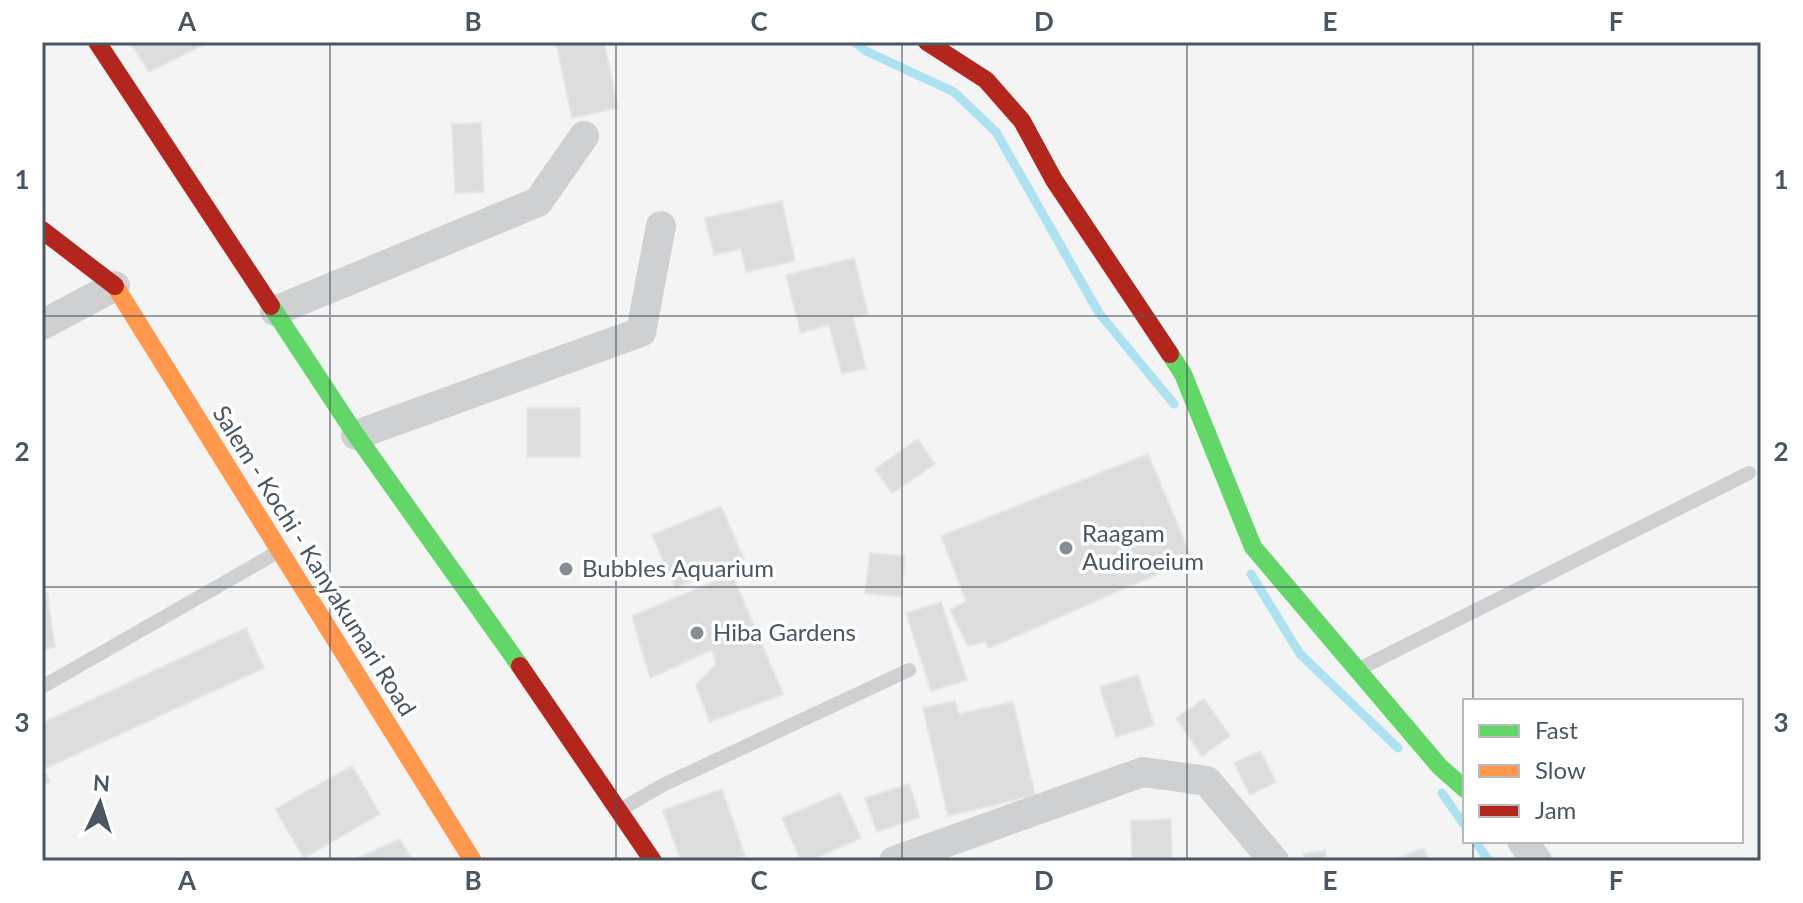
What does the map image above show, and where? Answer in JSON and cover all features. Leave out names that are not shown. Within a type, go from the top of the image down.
[{"type":"main road","points":[[97,42],[356,435],[449,562],[653,861]]},
{"type":"main road","points":[[927,42],[986,80],[1022,121],[1054,180],[1183,374],[1253,547],[1440,767],[1463,787]]},
{"type":"main road","points":[[42,230],[48,238],[115,286]]},
{"type":"main road","name":"Salem - Kochi - Kanyakumari Road","points":[[115,286],[473,861]]},
{"type":"street","points":[[275,311],[538,202],[584,136]]},
{"type":"street","points":[[356,435],[641,332],[661,226]]},
{"type":"street","points":[[42,325],[115,286]]},
{"type":"street","points":[[894,861],[1143,772],[1207,781],[1274,861]]},
{"type":"street","points":[[1524,843],[1537,861]]},
{"type":"lane","points":[[1357,670],[1749,473]]},
{"type":"lane","points":[[42,687],[280,550]]},
{"type":"lane","points":[[619,811],[663,785],[909,670]]},
{"type":"building","points":[[130,42],[209,42],[149,72]]},
{"type":"building","points":[[556,42],[604,42],[618,108],[572,118]]},
{"type":"building","points":[[481,123],[484,192],[455,193],[452,124]]},
{"type":"building","points":[[782,201],[795,261],[746,272],[741,249],[714,255],[705,218]]},
{"type":"building","points":[[854,258],[868,314],[853,318],[866,368],[842,374],[829,325],[801,333],[786,275]]},
{"type":"building","points":[[527,408],[580,408],[580,457],[527,457]]},
{"type":"building","points":[[918,439],[935,464],[892,493],[875,469]]},
{"type":"building","name":"Raagam Audiroeium","points":[[1148,454],[1192,559],[989,648],[985,642],[968,646],[950,610],[966,601],[941,536]]},
{"type":"building","points":[[721,506],[744,559],[675,588],[652,535]]},
{"type":"building","points":[[870,553],[905,556],[901,597],[865,593]]},
{"type":"building","name":"Hiba Gardens","points":[[732,574],[783,694],[710,722],[696,685],[716,664],[712,650],[650,678],[632,616]]},
{"type":"building","points":[[42,593],[47,593],[55,647],[42,649]]},
{"type":"building","points":[[941,602],[967,680],[931,691],[906,613]]},
{"type":"building","points":[[246,628],[264,668],[44,769],[50,782],[42,785],[42,723]]},
{"type":"building","points":[[1138,675],[1154,725],[1116,737],[1100,687]]},
{"type":"building","points":[[1204,699],[1230,736],[1202,756],[1176,718]]},
{"type":"building","points":[[955,701],[958,714],[1013,702],[1035,795],[948,816],[923,708]]},
{"type":"building","points":[[1260,751],[1276,782],[1250,795],[1234,763]]},
{"type":"building","points":[[352,766],[380,814],[304,858],[275,809]]},
{"type":"building","points":[[909,784],[920,817],[877,832],[865,798]]},
{"type":"building","points":[[722,789],[745,856],[730,861],[681,861],[663,810]]},
{"type":"building","points":[[840,793],[861,838],[809,861],[801,861],[782,818]]},
{"type":"building","points":[[1171,819],[1172,861],[1132,861],[1131,821]]},
{"type":"building","points":[[400,839],[413,861],[351,861]]},
{"type":"building","points":[[1424,848],[1429,861],[1390,861]]},
{"type":"building","points":[[1325,850],[1327,861],[1305,861],[1303,854]]},
{"type":"waterway","points":[[855,42],[866,51],[954,92],[996,132],[1099,313],[1174,404]]},
{"type":"waterway","points":[[1251,574],[1300,654],[1398,748]]},
{"type":"waterway","points":[[1442,793],[1463,823]]},
{"type":"waterway","points":[[1476,843],[1489,861]]},
{"type":"traffic: fast","points":[[271,306],[356,435],[520,666]]},
{"type":"traffic: fast","points":[[1170,354],[1183,374],[1253,547],[1440,767],[1463,787]]},
{"type":"traffic: slow","points":[[115,286],[473,861]]},
{"type":"traffic: jam","points":[[97,42],[271,306]]},
{"type":"traffic: jam","points":[[927,42],[986,80],[1022,121],[1054,180],[1170,354]]},
{"type":"traffic: jam","points":[[42,230],[115,286]]},
{"type":"traffic: jam","points":[[520,666],[653,861]]},
{"type":"place","name":"Raagam Audiroeium","points":[[1066,548]]},
{"type":"place","name":"Bubbles Aquarium","points":[[566,569]]},
{"type":"place","name":"Hiba Gardens","points":[[697,633]]}]
